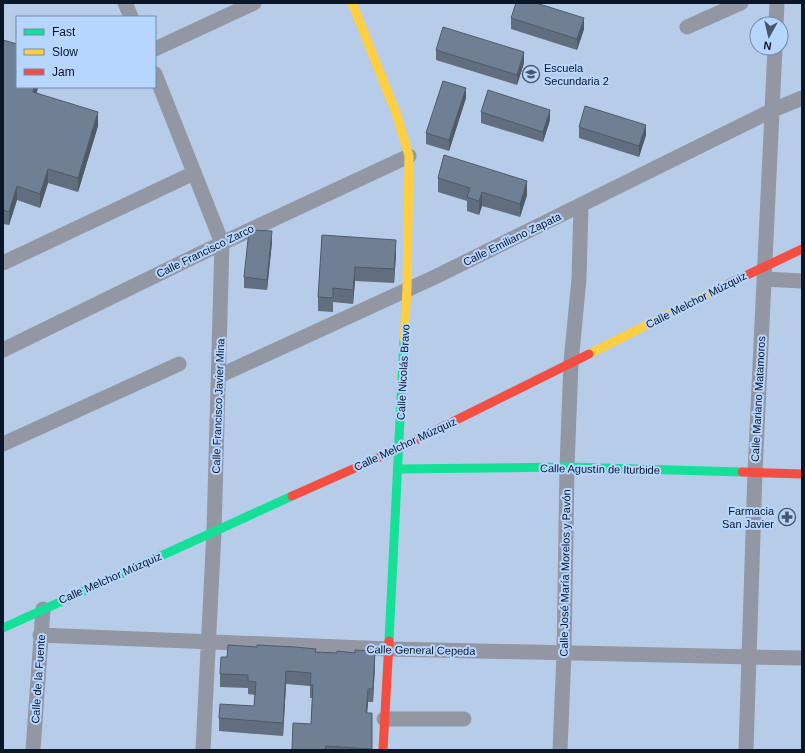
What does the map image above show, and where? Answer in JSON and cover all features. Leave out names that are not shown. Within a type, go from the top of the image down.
[{"type":"street","points":[[125,3],[131,16]]},
{"type":"street","points":[[156,50],[254,3]]},
{"type":"street","name":"Calle Nicolás Bravo","points":[[352,3],[396,113],[409,156],[407,289],[383,750]]},
{"type":"street","points":[[687,27],[741,3]]},
{"type":"street","points":[[776,16],[777,3]]},
{"type":"street","name":"Calle Mariano Matamoros","points":[[746,750],[755,472],[775,56]]},
{"type":"street","name":"Calle Francisco Javier Mina","points":[[156,77],[222,243],[214,531],[203,750]]},
{"type":"street","name":"Calle Emiliano Zapata","points":[[219,376],[435,277],[773,110],[802,98]]},
{"type":"street","name":"Calle Francisco Zarco","points":[[3,350],[222,243],[409,156]]},
{"type":"street","points":[[3,263],[194,173]]},
{"type":"street","name":"Calle José María Morelos y Pavón","points":[[560,750],[564,653],[567,467],[571,362],[579,279],[581,205]]},
{"type":"street","name":"Calle Melchor Múzquiz","points":[[3,628],[214,531],[398,449],[571,362],[764,273],[802,249]]},
{"type":"street","points":[[764,273],[802,281]]},
{"type":"street","points":[[3,444],[179,364]]},
{"type":"street","name":"Calle Agustín de Iturbide","points":[[398,469],[567,467],[802,474]]},
{"type":"street","name":"Calle de la Fuente","points":[[33,750],[43,609]]},
{"type":"street","name":"Calle General Cepeda","points":[[40,635],[389,649],[802,658]]},
{"type":"street","points":[[384,720],[464,719]]},
{"type":"building","points":[[516,3],[536,3],[584,18],[577,39],[511,18]]},
{"type":"building","points":[[443,27],[524,52],[517,75],[436,50]]},
{"type":"building","points":[[3,40],[16,44],[16,88],[34,88],[33,92],[98,112],[78,178],[48,169],[40,194],[17,186],[9,212],[3,210]]},
{"type":"building","points":[[443,81],[466,88],[449,140],[426,133]]},
{"type":"building","points":[[488,90],[550,110],[543,132],[481,112]]},
{"type":"building","points":[[585,106],[646,125],[639,146],[579,127]]},
{"type":"building","points":[[444,155],[527,181],[520,204],[482,192],[479,201],[467,197],[470,188],[438,178]]},
{"type":"building","points":[[249,230],[272,231],[267,280],[244,277]]},
{"type":"building","points":[[322,235],[396,240],[394,269],[355,267],[353,290],[333,288],[333,298],[318,297]]},
{"type":"building","points":[[228,645],[295,647],[316,649],[315,652],[337,653],[337,651],[355,653],[355,650],[375,651],[373,689],[368,689],[366,713],[372,713],[372,749],[326,746],[325,750],[292,750],[293,723],[311,724],[313,685],[310,684],[311,673],[286,671],[283,723],[219,718],[220,704],[254,706],[256,682],[248,681],[248,675],[220,674],[221,657],[227,657]]},
{"type":"traffic: fast","points":[[389,641],[404,339]]},
{"type":"traffic: fast","points":[[398,469],[567,467],[742,472]]},
{"type":"traffic: fast","points":[[3,628],[292,496]]},
{"type":"traffic: slow","points":[[352,3],[396,113],[409,156],[407,289],[404,339]]},
{"type":"traffic: slow","points":[[589,354],[728,284]]},
{"type":"traffic: jam","points":[[728,284],[802,249]]},
{"type":"traffic: jam","points":[[292,496],[398,449],[589,354]]},
{"type":"traffic: jam","points":[[742,472],[802,474]]},
{"type":"traffic: jam","points":[[383,750],[389,641]]},
{"type":"place","name":"Escuela Secundaria 2","points":[[531,74]]},
{"type":"place","name":"Farmacia San Javier","points":[[787,517]]}]
